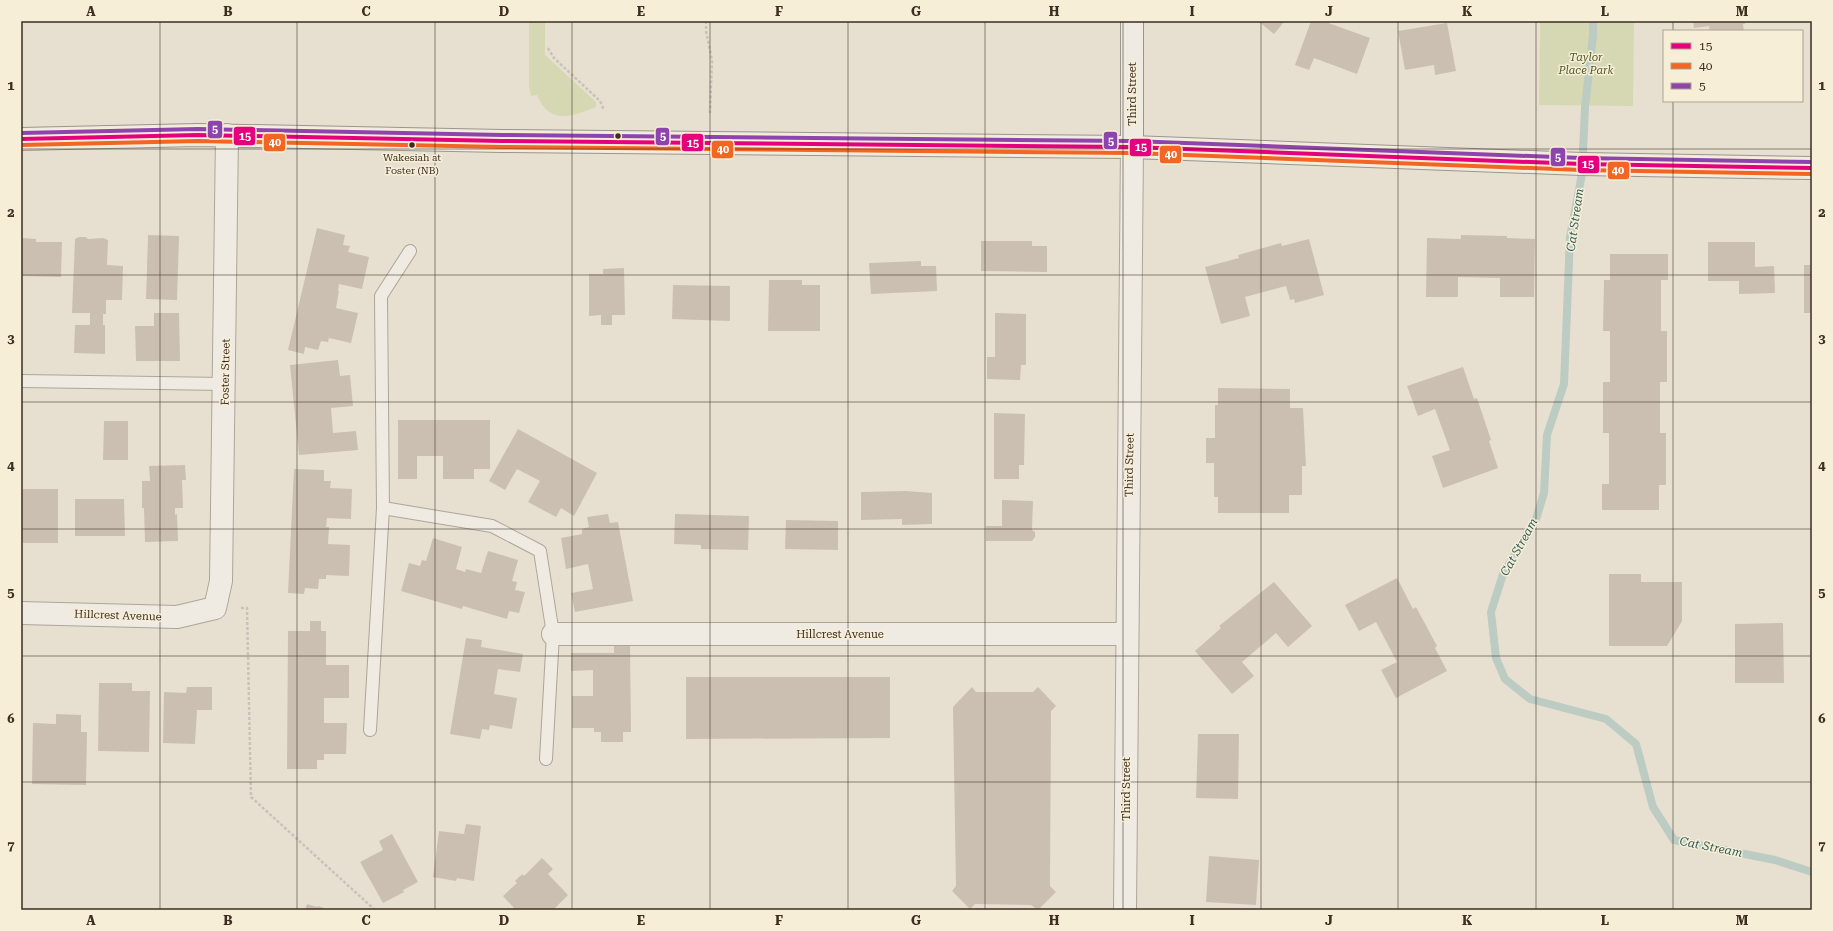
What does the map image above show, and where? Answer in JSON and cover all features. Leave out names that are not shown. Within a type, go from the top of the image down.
[{"type":"street","name":"Third Street","points":[[1126,910],[1132,21]]},
{"type":"street","points":[[21,139],[227,135],[502,141],[1132,147],[1582,164],[1812,168]]},
{"type":"street","name":"Foster Street","points":[[215,608],[221,581],[225,384],[227,135]]},
{"type":"street","name":"Hillcrest Avenue","points":[[21,613],[177,617],[215,608]]},
{"type":"street","name":"Hillcrest Avenue","points":[[553,634],[1127,634]]},
{"type":"lane","points":[[370,730],[383,508],[381,296],[410,251]]},
{"type":"lane","points":[[21,381],[225,384]]},
{"type":"lane","points":[[383,508],[492,526],[540,551],[553,634],[546,759]]},
{"type":"path","points":[[706,21],[706,31],[712,60],[710,113]]},
{"type":"path","points":[[548,48],[554,58],[600,101],[604,110]]},
{"type":"path","points":[[215,608],[246,608],[251,797],[375,910]]},
{"type":"green space","points":[[529,21],[545,21],[545,55],[596,102],[596,107],[570,115],[555,115],[542,105],[537,95],[531,96],[529,87]]},
{"type":"green space","name":"Taylor Place Park","points":[[1540,21],[1634,21],[1633,106],[1539,105]]},
{"type":"building","points":[[1258,21],[1285,21],[1274,34]]},
{"type":"building","points":[[1311,21],[1323,21],[1370,38],[1357,74],[1314,58],[1309,70],[1295,65]]},
{"type":"building","points":[[1693,21],[1744,21],[1745,24],[1743,24],[1744,30],[1710,30],[1709,26],[1694,28]]},
{"type":"building","points":[[1447,23],[1456,71],[1435,75],[1434,65],[1405,70],[1398,31]]},
{"type":"building","points":[[317,228],[345,235],[343,245],[350,246],[348,252],[369,257],[362,289],[339,284],[336,308],[358,313],[351,343],[329,338],[328,342],[321,341],[318,350],[305,347],[304,354],[288,350]]},
{"type":"building","points":[[148,235],[179,236],[177,300],[146,299]]},
{"type":"building","points":[[1461,235],[1507,236],[1507,238],[1535,239],[1534,297],[1500,297],[1500,278],[1458,277],[1458,297],[1426,297],[1427,238],[1461,239]]},
{"type":"building","points":[[79,237],[86,237],[88,239],[103,238],[108,240],[107,265],[123,266],[122,300],[106,300],[106,314],[103,314],[103,325],[105,325],[105,354],[74,353],[75,325],[90,325],[90,313],[72,313],[75,239]]},
{"type":"building","points":[[21,238],[36,239],[36,242],[62,242],[61,277],[21,276]]},
{"type":"building","points":[[1309,239],[1324,295],[1295,303],[1294,299],[1290,300],[1286,286],[1245,297],[1250,316],[1221,324],[1205,267],[1239,258],[1238,255],[1281,243],[1282,246]]},
{"type":"building","points":[[981,241],[1032,241],[1032,246],[1047,246],[1047,272],[981,271]]},
{"type":"building","points":[[1708,242],[1755,242],[1755,267],[1774,266],[1775,293],[1739,294],[1739,281],[1708,281]]},
{"type":"building","points":[[1610,254],[1668,254],[1668,280],[1661,280],[1661,331],[1667,331],[1667,382],[1660,382],[1660,433],[1666,433],[1666,485],[1659,485],[1659,510],[1602,510],[1602,484],[1609,484],[1609,433],[1603,433],[1603,382],[1610,382],[1610,331],[1603,331],[1604,280],[1610,280]]},
{"type":"building","points":[[921,261],[921,266],[936,266],[937,291],[871,294],[869,263]]},
{"type":"building","points":[[1804,265],[1812,265],[1812,313],[1804,313]]},
{"type":"building","points":[[624,268],[625,315],[612,315],[612,325],[601,325],[601,315],[589,316],[589,274],[603,274],[603,269]]},
{"type":"building","points":[[769,280],[802,280],[802,285],[820,285],[820,331],[768,331]]},
{"type":"building","points":[[673,285],[730,286],[730,321],[672,319]]},
{"type":"building","points":[[154,313],[179,313],[180,361],[136,361],[135,326],[154,326]]},
{"type":"building","points":[[995,313],[1026,314],[1026,365],[1021,365],[1020,380],[987,379],[987,357],[995,357]]},
{"type":"building","points":[[338,360],[340,376],[350,375],[353,406],[331,408],[333,433],[356,431],[358,450],[299,455],[290,365]]},
{"type":"building","points":[[1463,367],[1474,399],[1477,398],[1491,440],[1489,441],[1498,468],[1443,488],[1432,456],[1450,450],[1435,409],[1418,416],[1407,386]]},
{"type":"building","points":[[1218,388],[1290,389],[1290,408],[1303,408],[1306,466],[1302,466],[1302,495],[1289,495],[1289,513],[1218,513],[1218,497],[1214,497],[1214,463],[1206,463],[1206,438],[1215,438],[1215,405],[1218,405]]},
{"type":"building","points":[[994,413],[1025,414],[1024,465],[1019,465],[1019,479],[994,479]]},
{"type":"building","points":[[398,420],[490,420],[490,469],[474,469],[474,479],[443,479],[443,456],[417,456],[417,479],[398,479]]},
{"type":"building","points":[[104,421],[128,421],[128,460],[103,460]]},
{"type":"building","points":[[518,429],[597,473],[574,516],[561,508],[556,517],[528,502],[540,481],[517,469],[505,490],[489,481]]},
{"type":"building","points":[[185,465],[186,480],[182,480],[183,508],[175,508],[175,515],[177,514],[178,541],[145,542],[144,508],[142,508],[142,481],[150,481],[149,466]]},
{"type":"building","points":[[294,469],[324,470],[324,481],[331,481],[330,488],[352,489],[351,519],[327,518],[326,527],[329,527],[328,544],[350,545],[349,576],[326,575],[326,579],[319,579],[318,589],[305,588],[304,594],[288,593]]},
{"type":"building","points":[[21,489],[58,489],[58,543],[21,543]]},
{"type":"building","points":[[906,491],[932,493],[932,524],[902,525],[902,519],[861,520],[861,492]]},
{"type":"building","points":[[75,499],[124,499],[125,536],[75,536]]},
{"type":"building","points":[[1002,500],[1033,501],[1032,530],[1035,532],[1035,537],[1032,541],[986,541],[986,526],[1002,526]]},
{"type":"building","points":[[608,514],[610,523],[618,522],[633,601],[575,612],[571,593],[593,589],[588,564],[566,569],[561,538],[582,534],[582,529],[589,527],[587,517]]},
{"type":"building","points":[[675,514],[749,516],[748,550],[701,549],[701,545],[674,544]]},
{"type":"building","points":[[786,520],[838,521],[838,550],[785,549]]},
{"type":"building","points":[[433,538],[462,547],[456,569],[465,572],[466,569],[481,573],[488,551],[518,560],[512,581],[517,582],[515,590],[525,592],[519,613],[509,611],[507,619],[463,606],[462,609],[401,591],[409,563],[420,566],[422,560],[426,561]]},
{"type":"building","points":[[1609,574],[1641,574],[1641,582],[1682,582],[1682,621],[1667,646],[1609,646]]},
{"type":"building","points":[[1397,578],[1413,609],[1416,607],[1437,646],[1435,648],[1447,671],[1396,698],[1381,670],[1397,662],[1376,622],[1359,631],[1345,605]]},
{"type":"building","points":[[1274,582],[1312,626],[1288,647],[1276,633],[1242,662],[1254,676],[1232,694],[1195,651],[1221,628],[1219,626]]},
{"type":"building","points":[[310,621],[321,621],[321,631],[326,631],[326,665],[349,665],[349,698],[324,698],[324,723],[347,723],[346,754],[324,754],[324,760],[317,760],[317,769],[287,769],[288,631],[310,631]]},
{"type":"building","points":[[1783,623],[1784,683],[1735,683],[1735,624]]},
{"type":"building","points":[[466,638],[482,640],[481,647],[523,654],[520,672],[498,669],[494,694],[517,698],[512,729],[490,725],[489,730],[482,729],[480,739],[450,734]]},
{"type":"building","points":[[614,645],[630,645],[631,732],[623,732],[623,742],[601,742],[601,732],[594,732],[594,728],[572,728],[572,696],[593,696],[593,670],[571,671],[571,653],[614,653]]},
{"type":"building","points":[[686,677],[890,677],[890,738],[686,739]]},
{"type":"building","points":[[99,683],[132,683],[132,691],[150,691],[149,752],[98,751]]},
{"type":"building","points":[[187,687],[212,687],[212,710],[197,710],[195,744],[163,743],[164,692],[186,693]]},
{"type":"building","points":[[972,687],[976,692],[1033,692],[1038,687],[1056,706],[1051,711],[1050,886],[1056,892],[1038,910],[1031,905],[975,904],[970,909],[952,891],[956,886],[953,707]]},
{"type":"building","points":[[56,714],[81,715],[81,732],[87,732],[86,785],[32,784],[33,723],[56,724]]},
{"type":"building","points":[[1198,734],[1239,734],[1238,799],[1196,798]]},
{"type":"building","points":[[466,824],[481,826],[474,881],[457,878],[456,881],[433,877],[439,831],[464,834]]},
{"type":"building","points":[[392,834],[418,882],[403,890],[404,892],[383,903],[360,862],[383,850],[379,841]]},
{"type":"building","points":[[1209,856],[1259,860],[1256,905],[1206,902]]},
{"type":"building","points":[[542,858],[553,869],[548,874],[568,895],[553,910],[512,910],[514,908],[503,896],[517,883],[515,881],[519,877],[523,874],[524,876]]},
{"type":"building","points":[[307,904],[318,906],[330,910],[305,910]]},
{"type":"waterway","name":"Cat Stream","points":[[1593,21],[1593,36],[1585,107],[1582,174],[1570,237],[1564,384],[1547,435],[1544,493],[1536,519],[1503,574],[1491,612],[1496,658],[1505,679],[1530,699],[1606,719],[1636,744],[1653,807],[1674,840],[1775,860],[1812,872]]},
{"type":"transit line","name":"5","points":[[21,133],[198,129],[502,135],[1132,141],[1582,158],[1812,162]]},
{"type":"transit line","name":"15","points":[[21,139],[198,135],[502,141],[1132,147],[1582,164],[1812,168]]},
{"type":"transit line","name":"40","points":[[21,145],[198,141],[502,147],[1132,153],[1582,170],[1812,174]]},
{"type":"place","name":"Wakesiah at Foster (NB)","points":[[412,145]]}]
